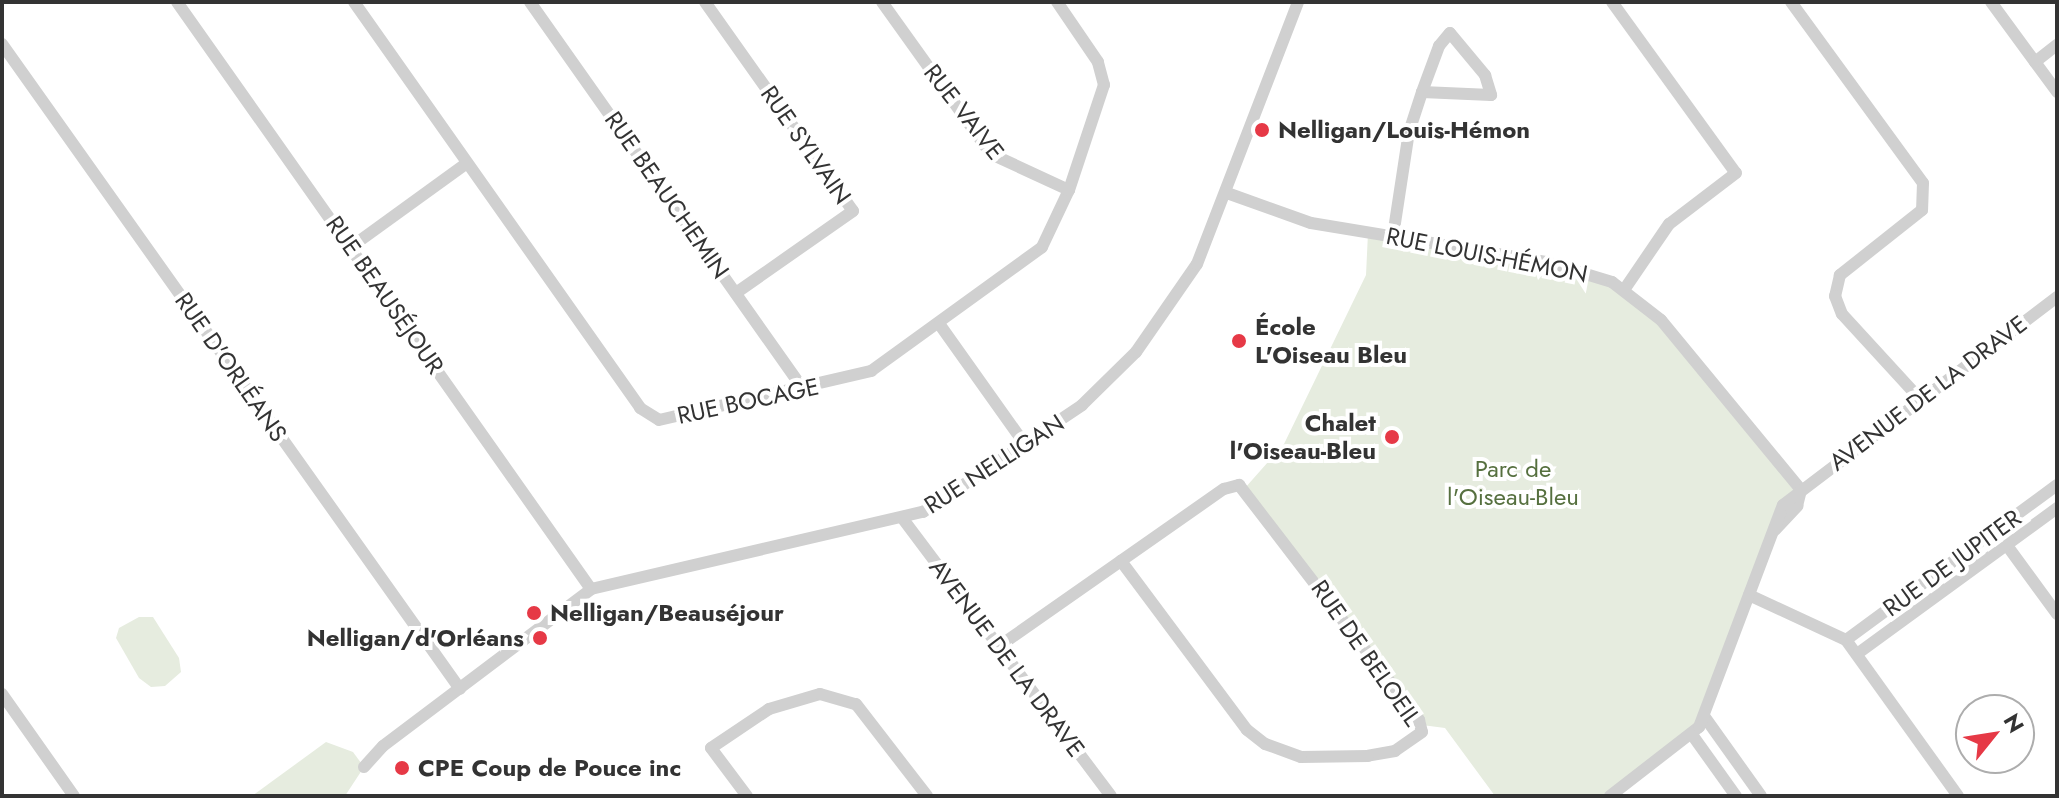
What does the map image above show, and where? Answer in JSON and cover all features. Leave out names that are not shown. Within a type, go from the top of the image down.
[{"type":"street","name":"RUE BEAUSÉJOUR","points":[[177,2],[591,589]]},
{"type":"street","name":"RUE BOCAGE","points":[[354,2],[646,414],[667,419],[871,371],[940,325],[1042,247],[1069,190],[1104,85],[1098,62],[1057,2]]},
{"type":"street","name":"RUE BEAUCHEMIN","points":[[530,2],[803,389]]},
{"type":"street","name":"RUE SYLVAIN","points":[[705,2],[853,211],[736,293]]},
{"type":"street","name":"RUE VAIVE","points":[[882,2],[991,154],[1069,190]]},
{"type":"street","name":"RUE NELLIGAN","points":[[364,767],[383,746],[591,589],[903,519],[940,503],[1026,446],[1102,389],[1153,331],[1197,264],[1227,193],[1298,2]]},
{"type":"street","points":[[1612,2],[1736,173],[1669,224],[1624,290]]},
{"type":"street","points":[[1791,2],[1923,183],[1922,210],[1840,275],[1835,296],[1842,314],[1919,398]]},
{"type":"street","points":[[1991,2],[2057,92]]},
{"type":"street","points":[[1393,236],[1422,92],[1450,33],[1485,75],[1491,95],[1422,92]]},
{"type":"street","name":"RUE D'ORLÉANS","points":[[2,44],[460,689]]},
{"type":"street","points":[[2035,62],[2057,45]]},
{"type":"street","points":[[351,247],[467,163]]},
{"type":"street","name":"RUE LOUIS-HÉMON","points":[[1227,193],[1311,223],[1555,264],[1624,290],[1671,332],[1801,490]]},
{"type":"street","name":"AVENUE DE LA DRAVE","points":[[1610,796],[1693,736],[1704,716],[1783,505],[1919,398],[2057,297]]},
{"type":"street","points":[[940,325],[1026,446]]},
{"type":"street","name":"RUE DE JUPITER","points":[[1846,640],[2057,485]]},
{"type":"street","name":"RUE DE BELOEIL","points":[[998,647],[1121,561],[1224,489],[1245,488],[1419,720],[1422,732],[1395,751],[1368,756],[1301,757],[1265,744],[1247,730],[1121,561]]},
{"type":"street","name":"RUE DE JUPITER","points":[[1857,654],[2057,508]]},
{"type":"street","name":"AVENUE DE LA DRAVE","points":[[903,519],[1111,796]]},
{"type":"street","points":[[1996,531],[2057,614]]},
{"type":"street","points":[[1749,595],[1846,640],[1958,796]]},
{"type":"street","points":[[2,694],[74,796]]},
{"type":"street","points":[[747,796],[711,748],[769,709],[820,694],[856,704],[927,796]]},
{"type":"street","points":[[1704,716],[1761,796]]},
{"type":"street","points":[[1693,736],[1736,796]]},
{"type":"green space","name":"Parc de l'Oiseau-Bleu","points":[[1368,233],[1582,270],[1637,299],[1801,490],[1788,500],[1704,716],[1610,796],[1495,796],[1445,728],[1422,725],[1245,488],[1284,444],[1366,275]]},
{"type":"green space","points":[[139,617],[153,617],[179,658],[181,672],[165,686],[151,687],[139,678],[116,638],[119,628]]},
{"type":"green space","points":[[326,742],[353,752],[364,767],[345,796],[252,796]]},
{"type":"place","name":"Nelligan/Louis-Hémon","points":[[1262,130]]},
{"type":"place","name":"École L'Oiseau Bleu","points":[[1239,341]]},
{"type":"place","name":"Chalet l'Oiseau-Bleu","points":[[1392,437]]},
{"type":"place","name":"Nelligan/Beauséjour","points":[[534,613]]},
{"type":"place","name":"Nelligan/d'Orléans","points":[[540,638]]},
{"type":"place","name":"CPE Coup de Pouce inc","points":[[402,768]]}]
